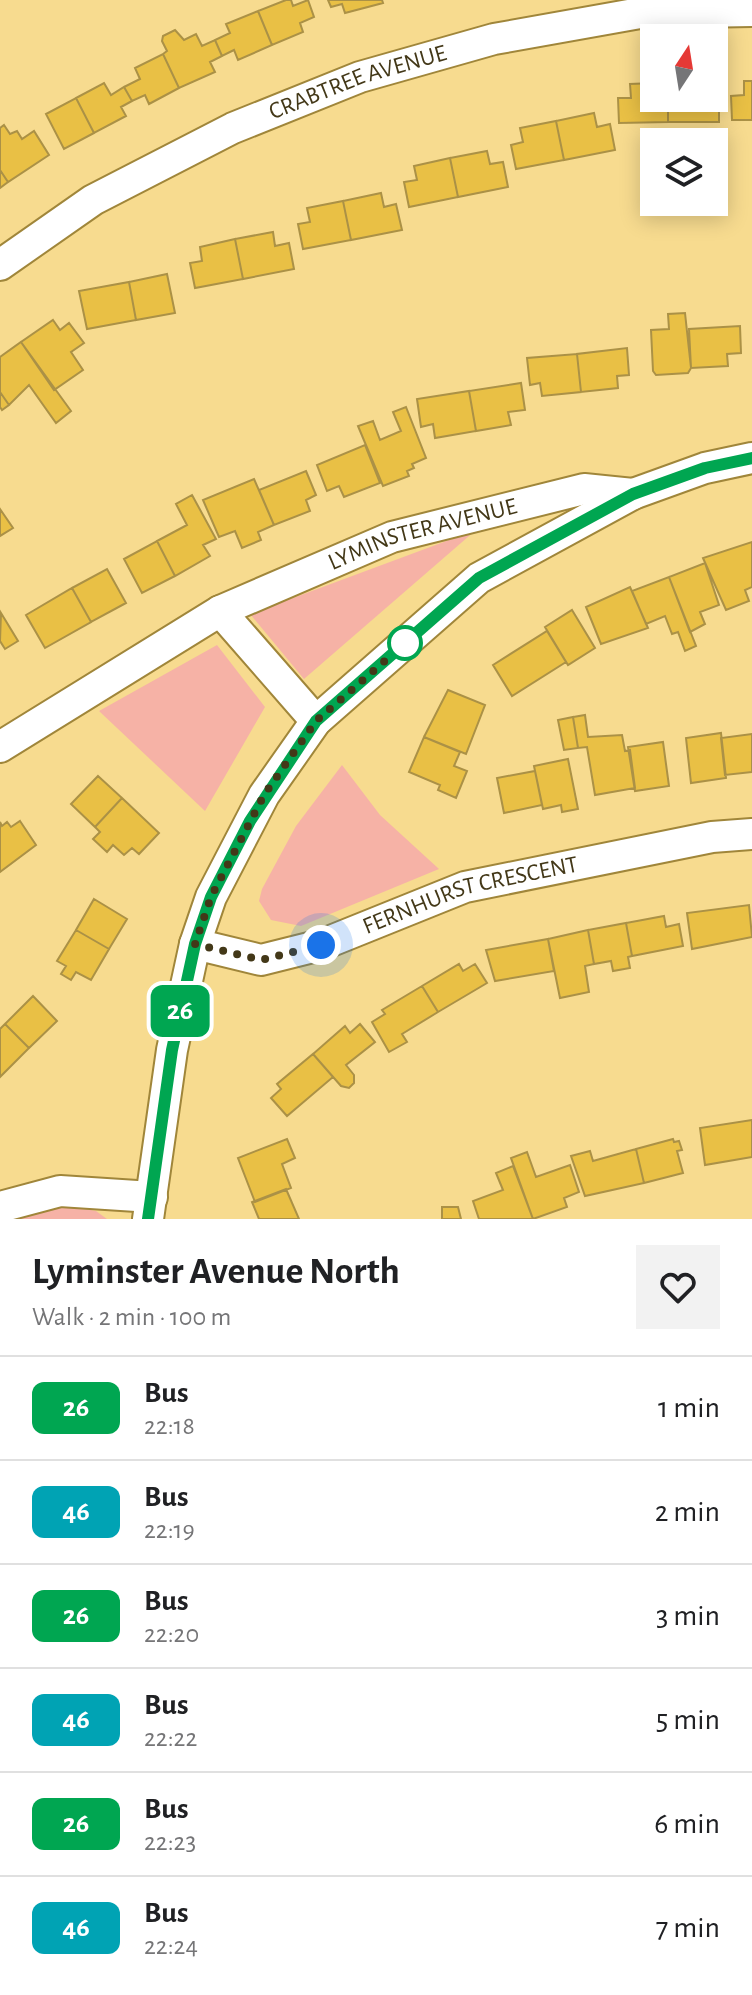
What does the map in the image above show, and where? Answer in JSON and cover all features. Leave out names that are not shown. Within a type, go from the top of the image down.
[{"type":"street","name":"CRABTREE AVENUE","points":[[0,265],[93,200],[233,128],[360,77],[494,39],[640,13],[752,11]]},
{"type":"street","points":[[0,1207],[60,1191],[150,1208],[172,1050],[195,944],[211,897],[250,821],[316,721],[479,578],[633,494],[705,468],[752,458]]},
{"type":"street","name":"LYMINSTER AVENUE","points":[[0,747],[220,611],[392,537],[584,489],[633,494]]},
{"type":"street","points":[[220,611],[316,721]]},
{"type":"street","name":"FERNHURST CRESCENT","points":[[195,944],[261,960],[321,945],[465,887],[712,837],[752,834]]},
{"type":"shaded area","points":[[476,530],[304,679],[250,614]]},
{"type":"shaded area","points":[[217,645],[265,707],[205,811],[99,711]]},
{"type":"shaded area","points":[[342,765],[380,815],[439,869],[301,926],[271,920],[259,901],[262,889],[296,826]]},
{"type":"shaded area","points":[[70,1206],[96,1211],[107,1219],[13,1219]]},
{"type":"building","points":[[291,0],[293,6],[308,0],[314,17],[300,23],[303,32],[272,45],[258,11]]},
{"type":"building","points":[[328,0],[382,0],[383,3],[345,13],[342,4],[331,7]]},
{"type":"building","points":[[258,11],[272,45],[238,60],[234,50],[222,56],[215,40],[230,33],[226,24]]},
{"type":"building","points":[[175,30],[184,40],[196,34],[202,46],[215,40],[222,56],[210,62],[215,72],[179,88],[163,54],[167,51],[162,41],[163,36]]},
{"type":"building","points":[[163,54],[179,88],[149,104],[145,95],[132,101],[124,87],[140,79],[135,68]]},
{"type":"building","points":[[744,81],[752,81],[752,120],[732,120],[731,96],[744,95]]},
{"type":"building","points":[[104,83],[111,95],[124,87],[132,101],[121,107],[126,116],[94,133],[76,98]]},
{"type":"building","points":[[630,84],[640,84],[640,112],[668,112],[668,122],[619,123],[618,98],[631,98]]},
{"type":"building","points":[[76,98],[94,133],[64,149],[46,114]]},
{"type":"building","points":[[668,112],[719,112],[719,122],[668,122]]},
{"type":"building","points":[[594,113],[597,127],[610,124],[615,150],[564,160],[556,121]]},
{"type":"building","points":[[556,121],[564,160],[516,169],[511,145],[523,142],[520,128]]},
{"type":"building","points":[[4,125],[10,134],[17,131],[22,139],[34,131],[49,155],[8,182],[0,170],[0,128]]},
{"type":"building","points":[[487,151],[490,164],[503,162],[508,187],[458,197],[450,158]]},
{"type":"building","points":[[450,158],[458,197],[409,207],[404,182],[417,180],[414,166]]},
{"type":"building","points":[[0,170],[8,182],[0,188]]},
{"type":"building","points":[[381,193],[384,207],[396,204],[402,230],[351,240],[343,201]]},
{"type":"building","points":[[343,201],[351,240],[303,249],[298,224],[310,222],[307,208]]},
{"type":"building","points":[[273,232],[275,246],[289,243],[294,269],[243,279],[235,239]]},
{"type":"building","points":[[235,239],[243,279],[195,288],[190,263],[202,261],[200,247]]},
{"type":"building","points":[[167,274],[175,313],[136,320],[129,282]]},
{"type":"building","points":[[129,282],[136,320],[87,329],[79,291]]},
{"type":"building","points":[[685,313],[691,368],[688,373],[656,375],[653,371],[651,330],[669,329],[668,314]]},
{"type":"building","points":[[53,320],[60,330],[69,323],[84,343],[71,352],[83,370],[54,390],[21,342]]},
{"type":"building","points":[[740,326],[741,353],[727,354],[728,366],[691,368],[689,329]]},
{"type":"building","points":[[21,342],[71,411],[56,423],[29,385],[9,405],[0,392],[0,357]]},
{"type":"building","points":[[627,348],[629,375],[617,376],[618,388],[581,392],[577,354]]},
{"type":"building","points":[[577,354],[581,392],[542,396],[540,383],[530,385],[527,358]]},
{"type":"building","points":[[521,383],[525,410],[508,412],[511,425],[476,431],[469,391]]},
{"type":"building","points":[[469,391],[476,431],[435,438],[433,424],[421,427],[417,399]]},
{"type":"building","points":[[0,392],[9,405],[2,410],[0,407]]},
{"type":"building","points":[[406,407],[426,458],[412,464],[414,468],[407,471],[409,476],[383,486],[358,426],[373,421],[380,440],[401,431],[393,412]]},
{"type":"building","points":[[365,445],[380,483],[344,497],[339,486],[327,491],[317,465]]},
{"type":"building","points":[[306,471],[316,495],[306,500],[310,511],[274,525],[259,490]]},
{"type":"building","points":[[254,479],[274,525],[258,532],[261,540],[242,548],[235,531],[219,537],[203,500]]},
{"type":"building","points":[[192,495],[216,539],[203,545],[210,556],[175,576],[157,541],[187,525],[176,504]]},
{"type":"building","points":[[0,509],[13,528],[0,536]]},
{"type":"building","points":[[157,541],[175,576],[142,593],[124,559]]},
{"type":"building","points":[[752,542],[752,587],[745,590],[749,601],[726,610],[703,558]]},
{"type":"building","points":[[705,563],[719,605],[700,612],[705,624],[690,632],[669,577]]},
{"type":"building","points":[[107,569],[126,603],[91,622],[72,588]]},
{"type":"building","points":[[669,577],[696,646],[685,651],[678,632],[672,634],[665,616],[646,624],[632,591]]},
{"type":"building","points":[[630,587],[648,628],[601,644],[586,607]]},
{"type":"building","points":[[72,588],[91,622],[45,648],[26,615]]},
{"type":"building","points":[[572,610],[595,648],[568,665],[545,627]]},
{"type":"building","points":[[1,613],[18,641],[5,649],[0,641]]},
{"type":"building","points":[[547,631],[566,662],[512,696],[493,665]]},
{"type":"building","points":[[448,690],[485,705],[466,754],[424,737]]},
{"type":"building","points":[[585,715],[588,737],[622,735],[625,751],[630,750],[635,788],[595,795],[587,747],[578,748],[573,717]]},
{"type":"building","points":[[573,717],[578,748],[564,750],[558,720]]},
{"type":"building","points":[[721,733],[726,778],[691,783],[686,738]]},
{"type":"building","points":[[752,734],[752,772],[725,775],[721,738]]},
{"type":"building","points":[[424,737],[460,752],[454,766],[467,771],[456,798],[438,790],[440,785],[409,772]]},
{"type":"building","points":[[663,742],[669,786],[635,791],[628,747]]},
{"type":"building","points":[[568,759],[578,809],[562,812],[561,805],[543,809],[534,766]]},
{"type":"building","points":[[535,771],[542,805],[504,813],[497,778]]},
{"type":"building","points":[[98,776],[122,798],[95,827],[71,804]]},
{"type":"building","points":[[122,798],[159,833],[139,854],[132,848],[124,855],[113,845],[107,852],[93,839],[100,832],[95,827]]},
{"type":"building","points":[[20,821],[36,845],[0,872],[0,822],[2,826],[7,822],[11,827]]},
{"type":"building","points":[[94,899],[127,919],[109,949],[76,930]]},
{"type":"building","points":[[749,905],[752,937],[692,949],[687,913]]},
{"type":"building","points":[[664,916],[666,927],[679,924],[683,946],[632,956],[626,923]]},
{"type":"building","points":[[626,923],[632,956],[628,957],[630,968],[613,971],[611,961],[594,964],[588,930]]},
{"type":"building","points":[[76,930],[109,949],[91,980],[76,972],[71,980],[61,974],[66,966],[57,961]]},
{"type":"building","points":[[588,930],[594,964],[585,966],[589,992],[560,998],[548,939]]},
{"type":"building","points":[[548,939],[554,971],[495,981],[486,950]]},
{"type":"building","points":[[459,964],[463,971],[475,964],[487,983],[438,1012],[422,986]]},
{"type":"building","points":[[422,986],[438,1012],[402,1034],[407,1042],[389,1052],[372,1022],[385,1014],[382,1010]]},
{"type":"building","points":[[33,996],[57,1021],[29,1048],[5,1024]]},
{"type":"building","points":[[5,1024],[29,1048],[0,1077],[0,1029]]},
{"type":"building","points":[[360,1024],[375,1042],[346,1065],[354,1075],[354,1083],[349,1088],[341,1086],[313,1054],[345,1026],[350,1033]]},
{"type":"building","points":[[313,1054],[333,1077],[287,1116],[271,1098],[281,1089],[277,1084]]},
{"type":"building","points":[[752,1120],[752,1157],[705,1165],[700,1128]]},
{"type":"building","points":[[287,1139],[295,1158],[282,1164],[291,1188],[255,1202],[238,1158]]},
{"type":"building","points":[[673,1139],[674,1142],[679,1141],[682,1150],[677,1151],[683,1173],[644,1183],[636,1149]]},
{"type":"building","points":[[636,1149],[644,1183],[585,1196],[571,1156],[590,1151],[593,1161]]},
{"type":"building","points":[[527,1152],[536,1177],[570,1165],[579,1192],[564,1198],[567,1207],[533,1219],[511,1158]]},
{"type":"building","points":[[513,1166],[533,1219],[479,1219],[473,1201],[503,1190],[496,1173]]},
{"type":"building","points":[[286,1189],[299,1219],[259,1219],[252,1202]]},
{"type":"building","points":[[442,1207],[458,1207],[461,1219],[442,1219]]},
{"type":"bus line","name":"26","points":[[148,1219],[172,1050],[195,944],[211,897],[264,795],[316,721],[479,578],[633,494],[705,468],[752,458]]},
{"type":"route","points":[[321,945],[261,960],[195,944],[211,897],[264,795],[316,721],[410,639],[405,643]]}]
